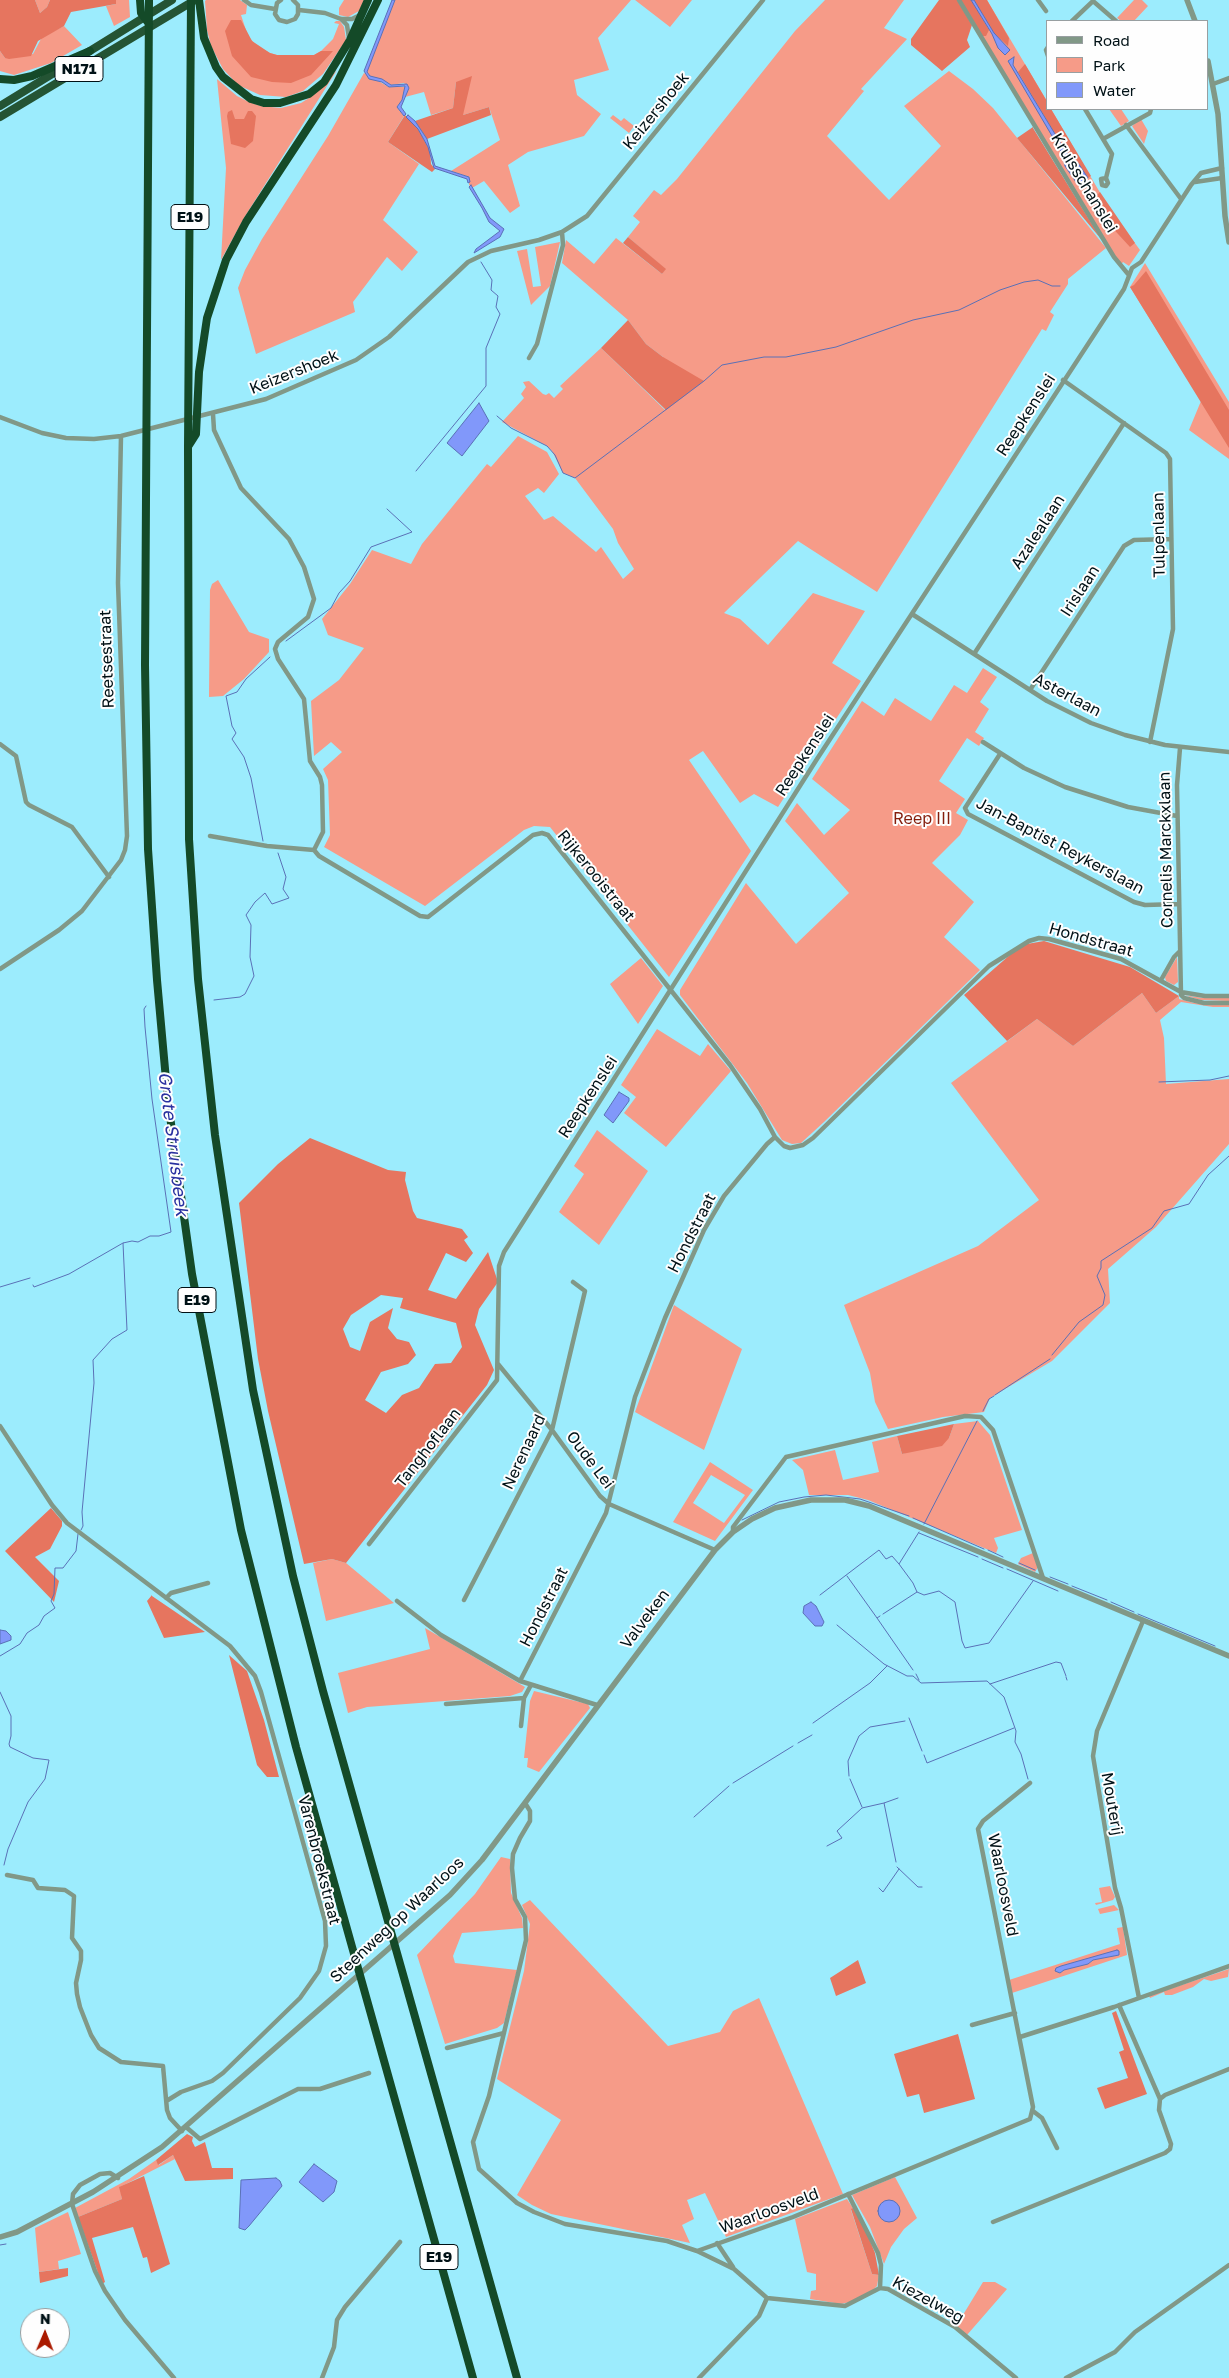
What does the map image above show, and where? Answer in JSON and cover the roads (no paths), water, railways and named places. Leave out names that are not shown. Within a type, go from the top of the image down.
[{"type":"highway","points":[[140,0],[142,13],[149,24]]},
{"type":"highway","name":"E19","points":[[149,0],[145,665],[148,849],[156,980],[168,1102],[192,1274],[242,1530],[268,1640],[473,2378]]},
{"type":"highway","name":"N171","points":[[0,106],[172,0]]},
{"type":"highway","name":"E19","points":[[191,0],[192,429],[196,434],[188,447],[189,839],[198,979],[215,1135],[253,1390],[292,1576],[517,2378]]},
{"type":"highway","name":"N171","points":[[0,118],[195,0]]},
{"type":"highway","points":[[199,0],[201,21],[208,50],[223,78],[243,94],[264,103],[280,103],[310,94],[324,82],[350,40],[368,0]]},
{"type":"highway","points":[[193,407],[208,318],[217,284],[229,254],[246,222],[336,85],[378,0]]},
{"type":"highway","points":[[0,79],[14,80],[32,76],[90,50]]},
{"type":"street","points":[[244,0],[252,5],[275,9]]},
{"type":"street","points":[[280,0],[275,9],[277,17],[287,22],[294,19],[299,10]]},
{"type":"street","points":[[293,0],[299,10]]},
{"type":"street","name":"Keizershoek","points":[[0,417],[42,432],[66,438],[94,439],[121,436],[266,399],[356,360],[389,338],[468,262],[497,249],[539,240],[562,232],[587,216],[763,0]]},
{"type":"street","name":"Kruisschanslei","points":[[959,0],[1114,257],[1128,274]]},
{"type":"street","points":[[1038,0],[1046,11]]},
{"type":"street","points":[[1187,0],[1195,20]]},
{"type":"street","points":[[1073,20],[1093,1],[1115,20]]},
{"type":"street","points":[[299,10],[325,13],[341,19],[352,19],[362,13]]},
{"type":"street","points":[[341,19],[347,25],[350,40]]},
{"type":"street","points":[[1209,65],[1218,114],[1229,242]]},
{"type":"street","points":[[1214,84],[1229,78]]},
{"type":"street","points":[[1086,110],[1113,156],[1106,178]]},
{"type":"street","points":[[1103,139],[1149,114],[1151,110]]},
{"type":"street","points":[[1126,125],[1181,199]]},
{"type":"street","name":"Reepkenslei","points":[[498,1364],[499,1266],[504,1252],[817,759],[1124,289],[1128,274],[1132,268],[1141,262],[1181,199],[1201,173],[1222,168]]},
{"type":"street","points":[[1195,182],[1222,178]]},
{"type":"street","points":[[529,358],[537,344],[563,245],[562,232]]},
{"type":"street","name":"Tulpenlaan","points":[[1063,380],[1169,457],[1172,636],[1150,742]]},
{"type":"street","points":[[210,836],[267,846],[314,850],[323,832],[322,786],[320,776],[310,761],[304,699],[278,660],[275,650],[278,642],[308,617],[314,599],[304,567],[289,539],[242,488],[214,430],[212,414]]},
{"type":"street","name":"Azalealaan","points":[[974,654],[1124,423]]},
{"type":"street","name":"Reetsestraat","points":[[0,969],[72,920],[87,905],[124,854],[127,836],[118,600],[121,436]]},
{"type":"street","name":"Irislaan","points":[[1030,690],[1124,546],[1134,540],[1171,539]]},
{"type":"street","name":"Asterlaan","points":[[912,614],[1030,690],[1058,707],[1091,723],[1150,742],[1180,748],[1229,752]]},
{"type":"street","points":[[983,742],[1000,754],[1048,780],[1086,795],[1135,809],[1177,816]]},
{"type":"street","points":[[0,744],[16,756],[24,794],[29,805],[72,827],[109,877]]},
{"type":"street","name":"Cornelis Marckxlaan","points":[[1180,748],[1177,779],[1177,816],[1181,992]]},
{"type":"street","name":"Jan-Baptist Reykerslaan","points":[[1000,754],[965,808],[968,814],[1134,902],[1145,905],[1179,904]]},
{"type":"street","name":"Rijkerooistraat","points":[[314,850],[319,856],[420,916],[428,917],[533,835],[542,833],[548,835],[740,1080],[775,1137]]},
{"type":"street","name":"Hondstraat","points":[[520,1680],[606,1513],[635,1396],[676,1291],[716,1207],[749,1165],[775,1137],[784,1146],[790,1148],[806,1143],[989,966],[1029,941],[1039,938],[1049,939],[1121,959],[1181,992],[1205,996],[1229,996]]},
{"type":"street","name":"Cornelis Marckxlaan","points":[[1161,980],[1174,956],[1180,951]]},
{"type":"street","name":"Hondstraat","points":[[1181,992],[1183,998],[1191,1000],[1229,1003]]},
{"type":"street","name":"Nerenaard","points":[[464,1600],[552,1430],[585,1291],[573,1282]]},
{"type":"street","name":"Oude Lei","points":[[498,1364],[552,1430],[586,1478],[609,1504],[715,1550]]},
{"type":"street","name":"Tanghoflaan","points":[[369,1544],[497,1380],[498,1364]]},
{"type":"street","points":[[733,1532],[733,1527],[786,1457],[965,1416],[981,1417],[993,1430],[1043,1578]]},
{"type":"street","name":"Varenbroekstraat","points":[[0,1426],[52,1505],[67,1523],[230,1646],[255,1676],[325,1921],[326,1946],[319,1971],[300,1998],[223,2074],[212,2081],[181,2092],[168,2100]]},
{"type":"street","name":"Valveken","points":[[597,1705],[715,1550],[733,1532],[752,1519],[785,1506],[811,1500],[845,1500],[883,1511],[1229,1656]]},
{"type":"street","points":[[166,1598],[171,1593],[208,1583]]},
{"type":"street","points":[[397,1601],[441,1635],[531,1686],[597,1705]]},
{"type":"street","name":"Mouterij","points":[[1139,1998],[1121,1908],[1115,1888],[1093,1756],[1097,1731],[1143,1621]]},
{"type":"street","points":[[521,1726],[524,1698],[531,1686]]},
{"type":"street","points":[[446,1704],[524,1698]]},
{"type":"street","name":"Steenweg op Waarloos","points":[[0,2237],[17,2232],[118,2178],[184,2129],[407,1934],[450,1895],[482,1860],[597,1705]]},
{"type":"street","name":"Waarloosveld","points":[[697,2251],[793,2217],[1030,2119],[1032,2111],[1020,2037],[978,1829],[983,1821],[1030,1783]]},
{"type":"street","points":[[525,1803],[530,1811],[530,1821],[513,1854],[512,1868],[516,1899],[525,1917],[526,1940],[489,2096],[473,2142],[476,2163],[479,2169],[517,2203],[534,2212],[565,2224],[667,2241],[697,2251],[734,2269],[767,2298],[759,2316],[699,2378]]},
{"type":"street","points":[[7,1875],[33,1880],[38,1888],[65,1890],[74,1896],[72,1938],[80,1951],[81,1960],[76,1983],[77,1994],[91,2035],[99,2048],[120,2062],[163,2066],[165,2071],[165,2094],[168,2100],[170,2118],[200,2139],[298,2089],[320,2089],[368,2073]]},
{"type":"street","points":[[1020,2037],[1119,2005],[1229,1966]]},
{"type":"street","points":[[993,2222],[1165,2153],[1170,2149],[1171,2144],[1159,2110],[1160,2099],[1119,2005]]},
{"type":"street","points":[[972,2025],[1015,2013]]},
{"type":"street","points":[[446,2048],[504,2033]]},
{"type":"street","points":[[1160,2099],[1165,2095],[1229,2070]]},
{"type":"street","points":[[1032,2111],[1042,2118],[1057,2148]]},
{"type":"street","points":[[118,2178],[110,2173],[100,2174],[80,2185],[72,2194],[72,2204],[95,2271],[105,2291],[125,2320],[174,2378]]},
{"type":"street","points":[[848,2194],[878,2253],[881,2265],[880,2288]]},
{"type":"street","points":[[322,2378],[334,2348],[337,2320],[345,2307],[400,2242]]},
{"type":"street","points":[[717,2243],[734,2269]]},
{"type":"street","points":[[1066,2378],[1114,2352],[1134,2332],[1229,2266]]},
{"type":"street","name":"Kiezelweg","points":[[767,2298],[845,2306],[880,2288],[888,2289],[955,2327],[1016,2378]]},
{"type":"water","points":[[392,0],[395,0],[367,72],[370,76],[382,79],[391,85],[407,84],[409,88],[401,107],[406,114],[404,116],[397,107],[402,100],[405,86],[389,87],[382,82],[369,79],[364,71]]},
{"type":"water","points":[[971,0],[974,0],[994,33],[1010,50],[1005,55],[998,48],[992,34]]},
{"type":"water","points":[[1014,57],[1013,65],[1066,152],[1078,163],[1088,178],[1078,185],[1065,166],[1062,153],[1008,61]]},
{"type":"water","points":[[408,115],[415,121],[427,139],[435,166],[469,177],[470,182],[468,183],[467,179],[434,168],[428,147],[418,129],[406,117]]},
{"type":"water","points":[[471,185],[490,218],[504,229],[500,237],[474,253],[476,249],[500,231],[489,222],[469,187]]},
{"type":"water","points":[[479,403],[489,421],[462,456],[447,443]]},
{"type":"water","points":[[619,1092],[629,1098],[629,1101],[613,1123],[604,1115]]},
{"type":"water","points":[[811,1602],[816,1606],[824,1622],[822,1626],[815,1626],[803,1613],[804,1606]]},
{"type":"water","points":[[0,1630],[6,1631],[11,1636],[11,1640],[0,1644]]},
{"type":"water","points":[[1117,1950],[1119,1955],[1093,1960],[1088,1964],[1064,1970],[1060,1973],[1055,1971],[1056,1968],[1061,1966]]},
{"type":"water","points":[[314,2164],[337,2181],[334,2192],[323,2202],[299,2182]]},
{"type":"water","points":[[276,2178],[282,2186],[245,2230],[239,2228],[241,2180]]},
{"type":"water","points":[[889,2200],[899,2207],[900,2211],[893,2221],[889,2222],[879,2215],[878,2211],[885,2201]]},
{"type":"waterway","name":"Grote Struisbeek","points":[[416,471],[486,386],[486,348],[500,314],[496,307],[498,296],[491,290],[492,280],[481,262]]},
{"type":"waterway","points":[[497,416],[511,428],[547,446],[555,455],[563,473],[575,478],[704,381],[722,365],[764,357],[786,357],[836,347],[913,320],[959,310],[1000,290],[1024,282],[1038,280],[1052,286],[1060,286]]},
{"type":"waterway","name":"Grote Struisbeek","points":[[286,641],[331,608],[339,593],[350,581],[371,547],[412,532],[387,509]]},
{"type":"waterway","name":"Grote Struisbeek","points":[[263,841],[251,778],[244,757],[232,739],[236,733],[232,726],[226,696],[237,692],[246,679],[270,657]]},
{"type":"waterway","name":"Grote Struisbeek","points":[[214,1000],[240,997],[245,994],[254,976],[250,957],[251,925],[246,915],[255,902],[265,893],[272,904],[289,898],[283,889],[286,877],[278,853]]},
{"type":"waterway","name":"Grote Struisbeek","points":[[81,1530],[83,1526],[82,1512],[94,1383],[93,1360],[112,1339],[127,1330],[123,1243],[138,1242],[150,1236],[159,1236],[171,1232],[152,1099],[145,1027],[144,1009],[146,1006]]},
{"type":"waterway","points":[[1159,1082],[1210,1080],[1229,1076]]},
{"type":"waterway","points":[[1052,1355],[1079,1322],[1103,1305],[1105,1295],[1097,1276],[1101,1268],[1101,1261],[1152,1228],[1164,1211],[1189,1204],[1208,1175],[1229,1156]]},
{"type":"waterway","points":[[33,1285],[34,1287],[69,1274],[123,1243]]},
{"type":"waterway","points":[[0,1287],[30,1278]]},
{"type":"waterway","points":[[995,1395],[1050,1359]]},
{"type":"waterway","points":[[983,1411],[989,1399],[994,1396]]},
{"type":"waterway","points":[[924,1524],[977,1421]]},
{"type":"waterway","points":[[742,1520],[779,1502],[826,1495],[860,1499],[909,1516]]},
{"type":"waterway","points":[[913,1518],[984,1549]]},
{"type":"waterway","points":[[820,1595],[879,1550],[886,1559],[892,1556],[899,1564],[919,1532]]},
{"type":"waterway","points":[[919,1533],[978,1557]]},
{"type":"waterway","name":"Grote Struisbeek","points":[[0,1656],[20,1644],[27,1633],[39,1625],[44,1616],[55,1608],[51,1601],[54,1594],[55,1568],[63,1568],[76,1551],[78,1534]]},
{"type":"waterway","points":[[988,1550],[1003,1557]]},
{"type":"waterway","points":[[982,1559],[1003,1568]]},
{"type":"waterway","points":[[1019,1563],[1035,1570]]},
{"type":"waterway","points":[[883,1614],[917,1592],[913,1583],[899,1564]]},
{"type":"waterway","points":[[1007,1569],[1058,1591]]},
{"type":"waterway","points":[[847,1576],[877,1618],[880,1616]]},
{"type":"waterway","points":[[1050,1577],[1068,1584]]},
{"type":"waterway","points":[[917,1592],[924,1595],[939,1591],[955,1602],[965,1648],[989,1643],[1033,1581]]},
{"type":"waterway","points":[[1072,1586],[1107,1600]]},
{"type":"waterway","points":[[1111,1602],[1134,1612]]},
{"type":"waterway","points":[[1138,1614],[1215,1646]]},
{"type":"waterway","points":[[877,1618],[913,1670]]},
{"type":"waterway","points":[[837,1625],[884,1664],[907,1676],[913,1676],[921,1683],[987,1681],[1004,1697],[1016,1731],[1015,1742],[1021,1754],[1028,1779]]},
{"type":"waterway","points":[[990,1684],[1056,1662],[1061,1663],[1066,1676]]},
{"type":"waterway","points":[[813,1723],[870,1683],[887,1666]]},
{"type":"waterway","points":[[916,1674],[919,1680]]},
{"type":"waterway","name":"Grote Struisbeek","points":[[0,1692],[11,1716],[10,1747],[33,1758],[49,1760],[45,1779],[28,1802],[8,1849],[4,1865]]},
{"type":"waterway","points":[[909,1718],[922,1751]]},
{"type":"waterway","points":[[849,1776],[848,1761],[859,1736],[870,1727],[905,1721]]},
{"type":"waterway","points":[[924,1755],[927,1763],[1014,1728]]},
{"type":"waterway","points":[[798,1743],[812,1735]]},
{"type":"waterway","points":[[733,1783],[793,1746]]},
{"type":"waterway","points":[[850,1779],[862,1807]]},
{"type":"waterway","points":[[694,1817],[729,1786]]},
{"type":"waterway","points":[[896,1862],[884,1803],[898,1798]]},
{"type":"waterway","points":[[827,1846],[842,1838],[837,1831],[862,1808],[884,1803]]},
{"type":"waterway","points":[[897,1867],[918,1887],[922,1887]]},
{"type":"waterway","points":[[879,1888],[883,1892],[899,1869]]},
{"type":"waterway","points":[[0,2245],[6,2244]]},
{"type":"park label","name":"Reep III","points":[[922,819]]}]
